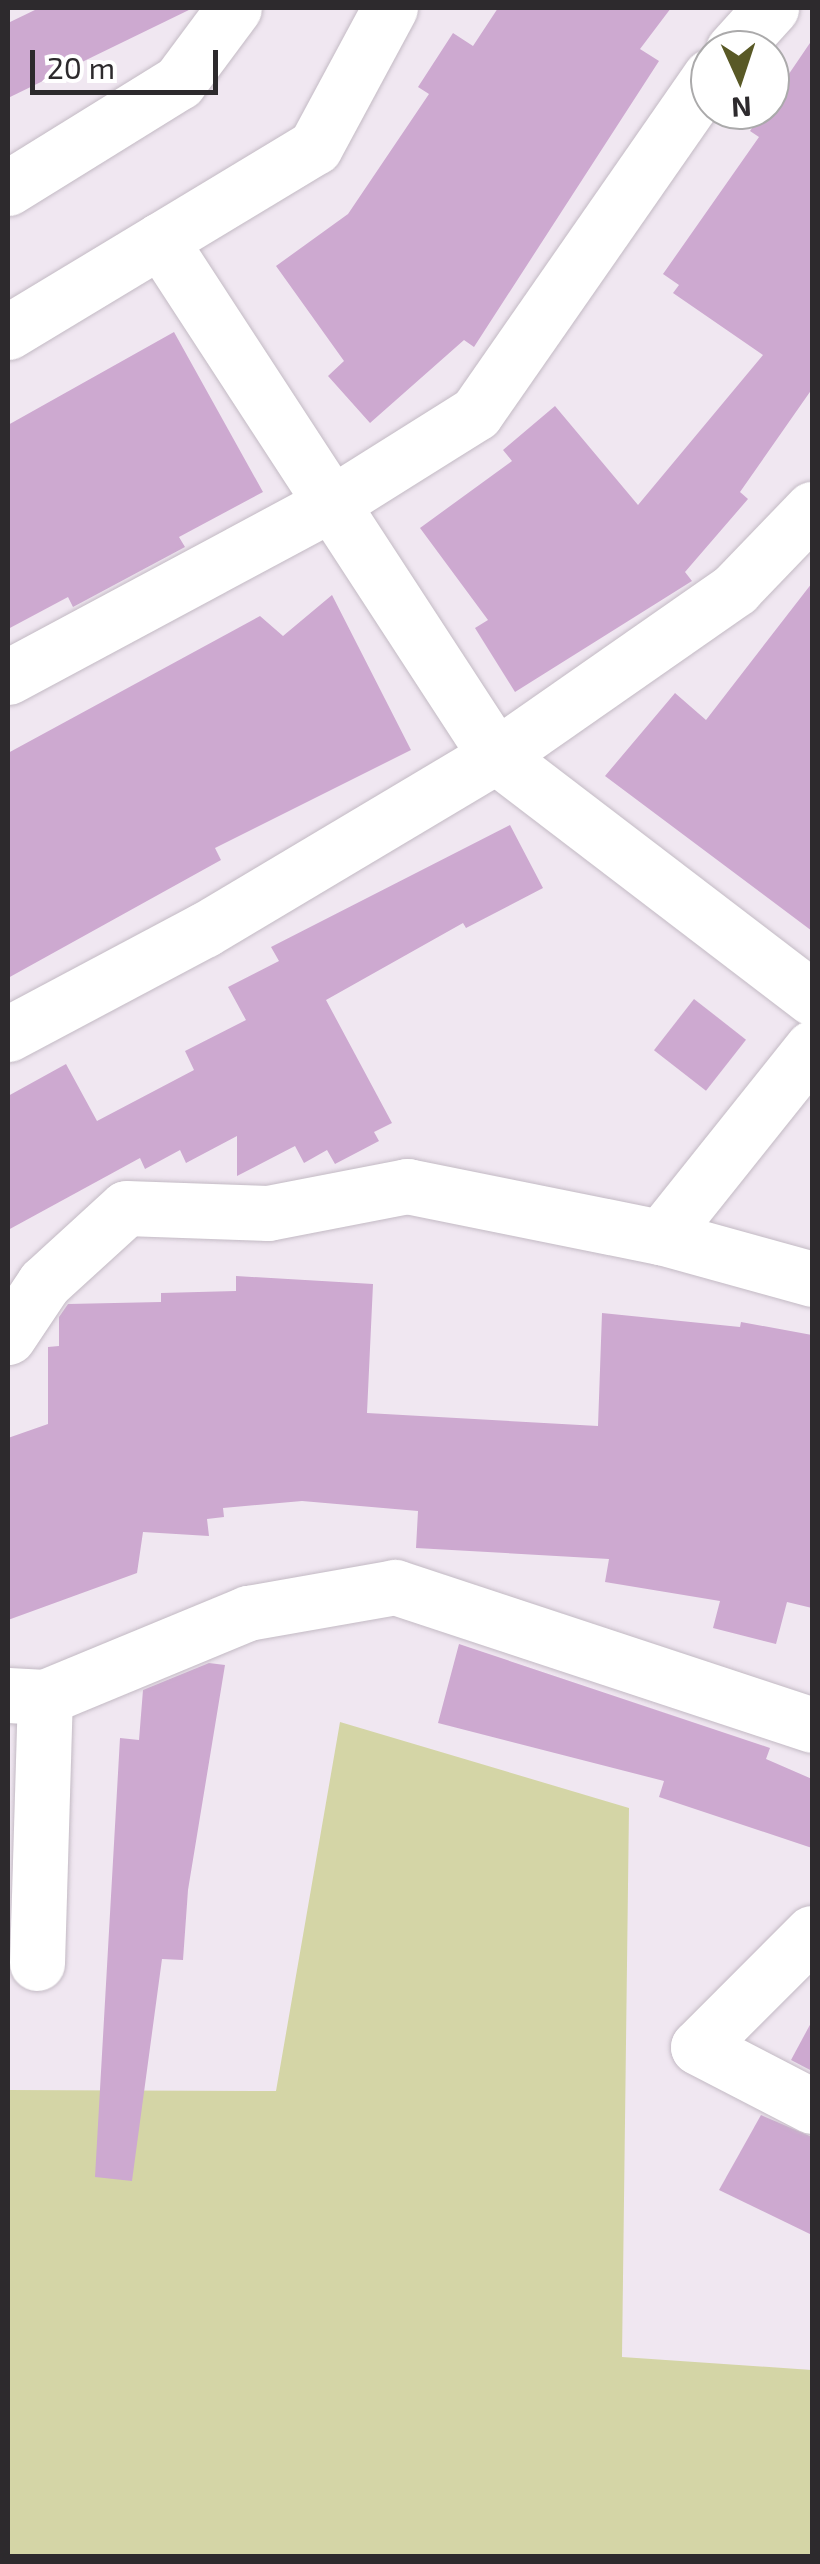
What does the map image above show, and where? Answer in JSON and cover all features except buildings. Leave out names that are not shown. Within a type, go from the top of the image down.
[{"type":"street","points":[[8,188],[179,82],[234,8]]},
{"type":"street","points":[[8,332],[315,147],[390,8]]},
{"type":"street","points":[[752,30],[772,8]]},
{"type":"street","points":[[8,676],[331,504],[476,413],[690,105]]},
{"type":"street","points":[[160,240],[496,756],[812,998]]},
{"type":"street","points":[[8,1034],[204,930],[496,756],[735,589],[812,509]]},
{"type":"street","points":[[661,1238],[812,1048]]},
{"type":"street","points":[[8,1338],[44,1283],[126,1208],[268,1213],[407,1186],[661,1238],[812,1279]]},
{"type":"street","points":[[37,1963],[26,1696],[248,1613],[395,1587],[812,1725]]},
{"type":"street","points":[[812,1932],[698,2046],[812,2106]]},
{"type":"green space","points":[[340,1722],[629,1808],[622,2357],[812,2370],[812,2556],[8,2556],[8,2090],[276,2091]]}]
